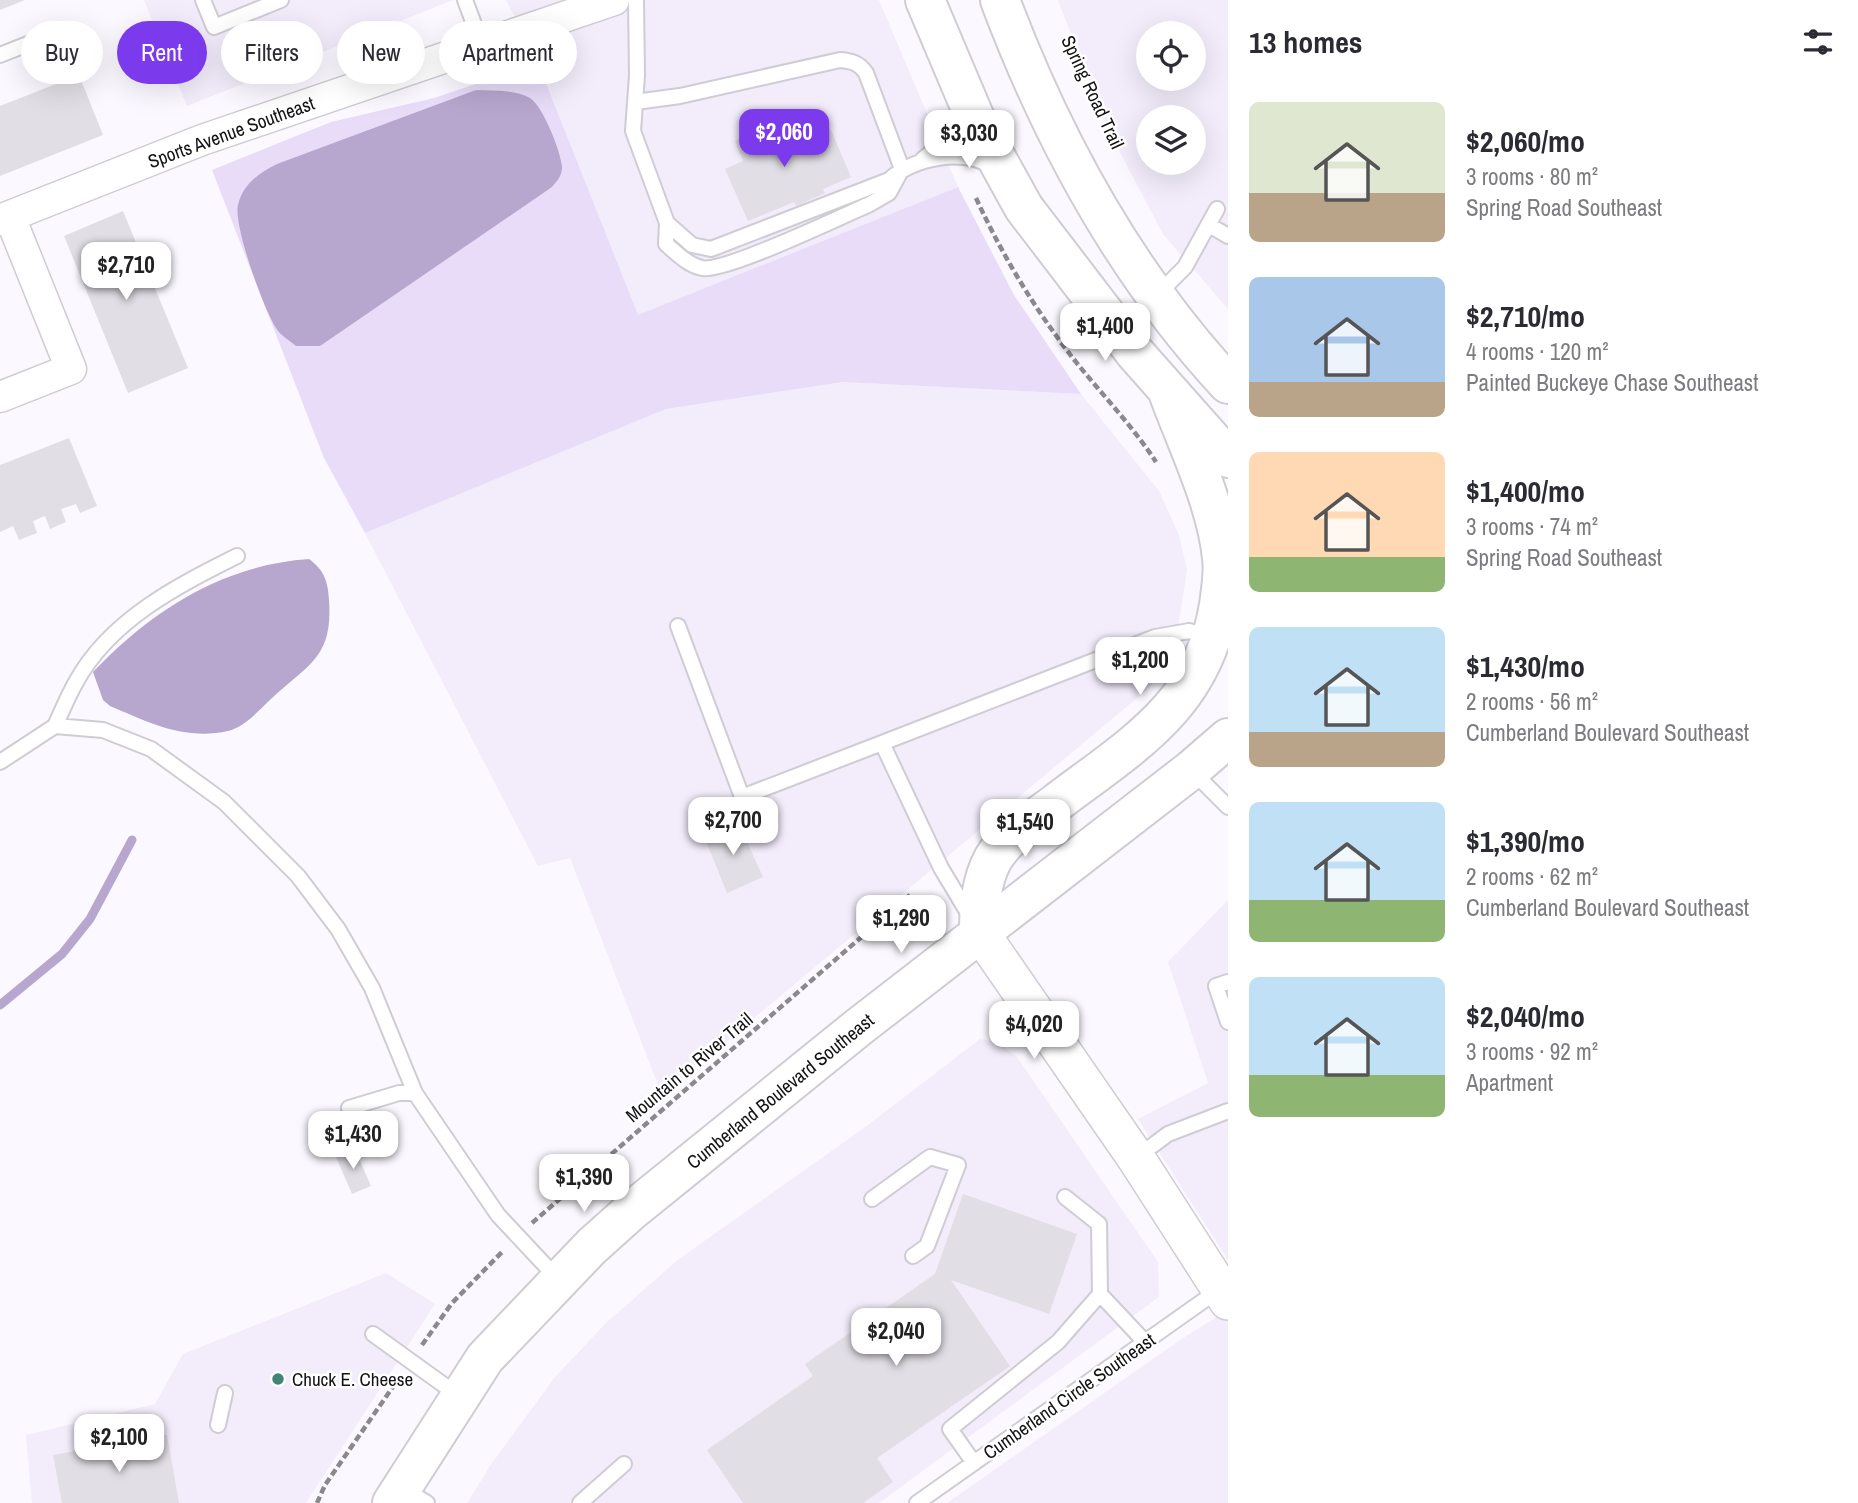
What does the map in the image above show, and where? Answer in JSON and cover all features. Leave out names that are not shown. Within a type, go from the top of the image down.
[{"type":"main road","points":[[925,0],[960,84],[1005,174],[1056,254],[1168,391],[1228,458]]},
{"type":"main road","points":[[1000,0],[1065,151],[1128,257],[1156,296],[1228,384]]},
{"type":"main road","points":[[979,931],[984,881],[1004,843],[1132,745],[1169,711],[1196,678],[1213,636],[1222,586],[1222,558],[1215,525],[1168,391]]},
{"type":"main road","name":"Cumberland Boulevard Southeast","points":[[406,1498],[460,1397],[485,1358],[558,1279],[630,1212],[979,931],[1191,770],[1228,738]]},
{"type":"street","name":"Sports Avenue Southeast","points":[[535,21],[569,7],[614,0]]},
{"type":"street","name":"Sports Avenue Southeast","points":[[5,218],[202,140],[439,58]]},
{"type":"street","points":[[0,397],[71,369],[5,218]]},
{"type":"street","points":[[979,931],[1136,1158],[1225,1295]]},
{"type":"lane","points":[[204,0],[214,27],[281,0]]},
{"type":"lane","points":[[465,0],[473,21]]},
{"type":"lane","points":[[635,102],[680,96],[840,60],[851,61],[860,65],[866,73],[902,169],[889,193],[870,204],[731,262],[704,269],[683,259],[666,244],[667,223],[633,131],[636,0]]},
{"type":"lane","points":[[0,55],[21,47]]},
{"type":"lane","points":[[919,162],[941,143],[959,113],[960,84]]},
{"type":"lane","points":[[667,223],[692,245],[711,249],[889,180],[902,169],[919,162],[958,158],[985,162],[1005,174]]},
{"type":"lane","points":[[1156,296],[1185,267],[1217,209]]},
{"type":"lane","points":[[1209,225],[1228,236]]},
{"type":"lane","points":[[0,762],[55,726],[76,680],[103,644],[132,617],[185,582],[237,556]]},
{"type":"lane","points":[[678,626],[742,797],[1155,637],[1189,631],[1213,636]]},
{"type":"lane","points":[[55,726],[103,730],[151,749],[224,802],[298,876],[338,929],[372,988],[415,1093],[490,1205],[558,1279]]},
{"type":"lane","points":[[882,743],[941,868],[979,931]]},
{"type":"lane","points":[[1191,770],[1228,807]]},
{"type":"lane","points":[[1228,982],[1216,986],[1228,1023]]},
{"type":"lane","points":[[349,1108],[400,1093],[415,1093]]},
{"type":"lane","points":[[1136,1158],[1168,1134],[1228,1111]]},
{"type":"lane","points":[[872,1199],[930,1157],[958,1165],[928,1246],[913,1256]]},
{"type":"lane","points":[[974,1463],[950,1429],[1058,1342],[1100,1294],[1099,1224],[1065,1197]]},
{"type":"lane","points":[[1100,1294],[1145,1342]]},
{"type":"lane","name":"Cumberland Circle Southeast","points":[[917,1503],[1145,1342],[1225,1295]]},
{"type":"lane","points":[[373,1334],[460,1397]]},
{"type":"lane","points":[[218,1424],[225,1393]]},
{"type":"lane","points":[[580,1503],[624,1464]]},
{"type":"path","points":[[958,158],[988,223],[1055,334],[1139,435],[1159,466]]},
{"type":"path","name":"Mountain to River Trail","points":[[317,1503],[326,1485],[452,1303],[548,1206],[911,894]]},
{"type":"shaded area","points":[[144,0],[453,0],[400,21],[337,21],[337,46],[323,52],[323,21],[221,21],[221,84],[242,84],[187,106],[178,84],[207,84],[207,21],[153,21]]},
{"type":"shaded area","points":[[506,0],[879,0],[958,187],[638,316],[546,84],[577,84],[577,21],[517,21]]},
{"type":"shaded area","points":[[1058,0],[1228,0],[1228,309],[1163,234],[1106,126]]},
{"type":"shaded area","points":[[476,84],[546,84],[638,315],[958,187],[1014,295],[1081,394],[843,382],[666,409],[365,533],[324,458],[212,170],[331,122],[434,98]]},
{"type":"shaded area","points":[[476,90],[517,93],[535,103],[546,119],[558,151],[562,167],[557,180],[552,187],[320,346],[296,346],[276,328],[251,267],[238,215],[240,198],[248,185],[258,175],[277,164]]},
{"type":"shaded area","points":[[843,382],[1081,394],[1159,491],[1179,535],[1187,570],[1175,646],[1149,688],[662,1095],[570,858],[538,866],[365,533],[666,409]]},
{"type":"shaded area","points":[[309,559],[322,572],[328,587],[329,619],[323,647],[308,667],[246,722],[228,731],[197,734],[182,732],[138,718],[110,706],[103,700],[93,672],[139,629],[164,611],[218,581],[277,563]]},
{"type":"shaded area","points":[[1227,901],[1228,1260],[1138,1119],[1208,1083],[1168,962]]},
{"type":"shaded area","points":[[980,1039],[998,1042],[1017,1057],[1158,1262],[1159,1297],[879,1503],[467,1503],[492,1463],[555,1377],[606,1323],[679,1259],[864,1128]]},
{"type":"shaded area","name":"Chuck E. Cheese","points":[[386,1273],[435,1304],[306,1503],[32,1503],[26,1435],[155,1404],[183,1354]]},
{"type":"shaded area","points":[[1228,1310],[1228,1503],[947,1503],[1183,1338]]},
{"type":"building","points":[[0,0],[25,0],[0,10]]},
{"type":"building","points":[[56,84],[83,84],[103,135],[0,176],[0,106]]},
{"type":"building","points":[[796,120],[805,141],[831,130],[851,177],[823,189],[825,193],[796,206],[794,202],[748,221],[725,169],[743,161],[735,141],[774,124],[776,129]]},
{"type":"building","points":[[123,211],[188,368],[128,393],[64,236]]},
{"type":"building","points":[[69,438],[97,506],[80,513],[76,504],[61,509],[66,522],[50,529],[45,516],[33,521],[37,533],[19,540],[13,526],[0,532],[0,465]]},
{"type":"building","points":[[738,822],[763,877],[727,893],[704,836]]},
{"type":"building","points":[[354,1147],[371,1186],[352,1194],[335,1155]]},
{"type":"building","points":[[963,1194],[1077,1234],[1049,1314],[951,1280],[1010,1366],[877,1458],[893,1482],[863,1503],[743,1503],[707,1450],[813,1376],[805,1364],[935,1274]]},
{"type":"building","points":[[167,1435],[179,1503],[62,1503],[53,1455]]},
{"type":"waterway","points":[[0,1005],[62,954],[90,919],[132,840]]},
{"type":"place","name":"Chuck E. Cheese","points":[[278,1379]]}]
